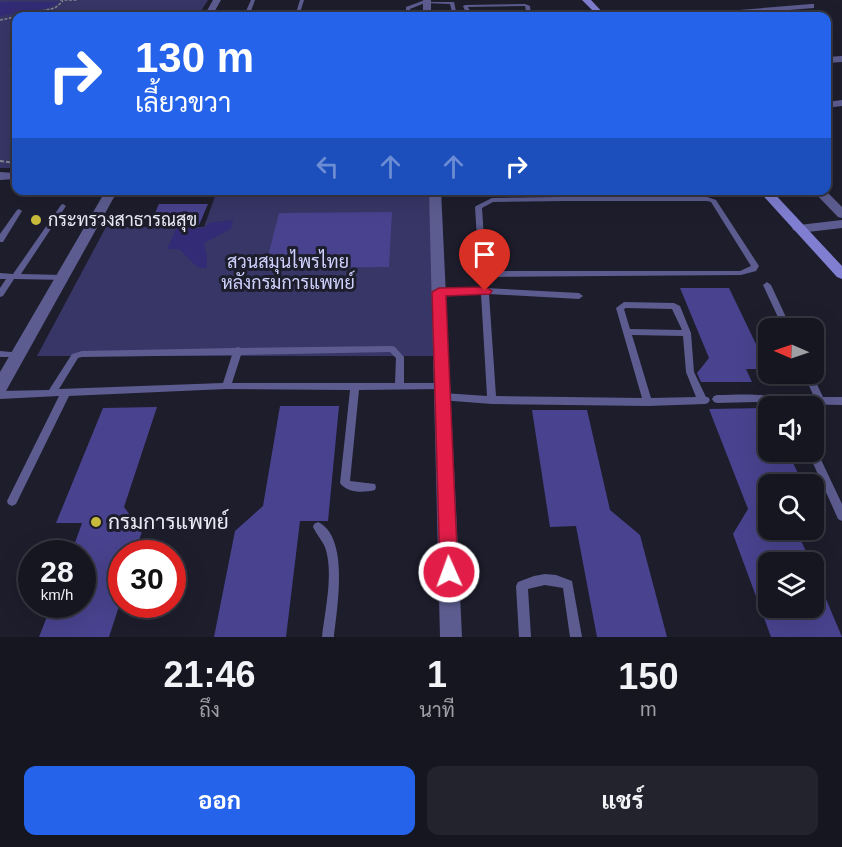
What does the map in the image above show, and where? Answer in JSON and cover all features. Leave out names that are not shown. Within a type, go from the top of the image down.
[{"type":"street","points":[[586,0],[598,12]]},
{"type":"street","points":[[738,12],[811,6]]},
{"type":"street","points":[[0,387],[109,195]]},
{"type":"street","points":[[435,195],[452,637]]},
{"type":"street","points":[[768,195],[842,274]]},
{"type":"street","points":[[823,195],[842,214]]},
{"type":"street","points":[[799,229],[842,224]]},
{"type":"lane","points":[[408,12],[408,8],[427,2],[454,4],[455,12]]},
{"type":"lane","points":[[471,12],[466,11],[465,6],[525,5],[528,6],[529,12]]},
{"type":"lane","points":[[563,195],[564,199]]},
{"type":"lane","points":[[633,195],[714,201],[755,266],[749,272],[741,273],[490,274],[482,268],[478,207],[480,204],[492,200],[633,195]]},
{"type":"lane","points":[[0,294],[63,206]]},
{"type":"lane","points":[[0,240],[20,211]]},
{"type":"lane","points":[[0,276],[63,278]]},
{"type":"lane","points":[[767,285],[782,318]]},
{"type":"lane","points":[[439,292],[485,291],[579,296]]},
{"type":"lane","points":[[485,291],[492,400]]},
{"type":"lane","points":[[0,395],[226,386],[399,387],[492,400],[648,402],[704,400],[690,372],[687,333],[680,313],[674,306],[642,305],[620,308],[648,402]]},
{"type":"lane","points":[[627,332],[687,333]]},
{"type":"lane","points":[[52,393],[75,356],[82,354],[238,350],[392,349],[400,357],[399,387]]},
{"type":"lane","points":[[226,386],[238,350]]},
{"type":"lane","points":[[0,354],[20,355]]},
{"type":"lane","points":[[356,387],[345,483],[349,486],[371,487]]},
{"type":"lane","points":[[12,501],[66,392]]},
{"type":"lane","points":[[717,399],[758,400]]},
{"type":"lane","points":[[824,400],[842,401]]},
{"type":"lane","points":[[818,462],[842,516]]},
{"type":"lane","points":[[318,527],[328,540],[333,568],[328,637]]},
{"type":"lane","points":[[525,637],[522,586],[538,579],[557,580],[568,585],[576,637]]},
{"type":"path","points":[[39,12],[55,8],[62,0],[77,0]]},
{"type":"green space","points":[[0,0],[208,0],[200,12],[12,12],[12,168],[0,168]]},
{"type":"green space","name":"สวนสมุนไพรไทย หลังกรมการแพทย์","points":[[216,195],[431,195],[437,356],[37,356],[106,227],[204,227]]},
{"type":"shaded area","points":[[0,2],[60,2],[48,8],[12,12],[12,14],[0,16]]},
{"type":"shaded area","points":[[233,220],[231,229],[204,243],[207,268],[197,267],[179,249],[167,249],[177,227],[204,228],[209,223]]},
{"type":"building","points":[[159,204],[208,204],[199,225],[150,224]]},
{"type":"building","points":[[392,212],[389,267],[265,268],[279,213]]},
{"type":"building","points":[[680,288],[729,288],[758,348],[758,369],[746,369],[752,382],[701,382],[697,373],[709,358]]},
{"type":"building","points":[[280,406],[339,406],[328,521],[300,521],[286,637],[214,637],[235,531],[263,506]]},
{"type":"building","points":[[157,407],[124,507],[142,531],[139,540],[108,540],[108,618],[115,618],[109,637],[39,637],[46,618],[96,618],[96,540],[76,540],[82,523],[56,523],[103,408]]},
{"type":"building","points":[[758,408],[758,462],[793,462],[798,474],[758,474],[758,540],[801,540],[806,552],[758,552],[758,602],[733,534],[748,509],[709,409]]},
{"type":"building","points":[[532,410],[587,410],[610,510],[640,535],[667,637],[597,637],[576,526],[550,527]]},
{"type":"building","points":[[824,594],[842,637],[771,637],[764,618],[824,618]]},
{"type":"place","name":"กระทรวงสาธารณสุข","points":[[36,220]]},
{"type":"place","name":"กรมการแพทย์","points":[[96,522]]},
{"type":"route","points":[[449,572],[439,292],[485,291]]}]
